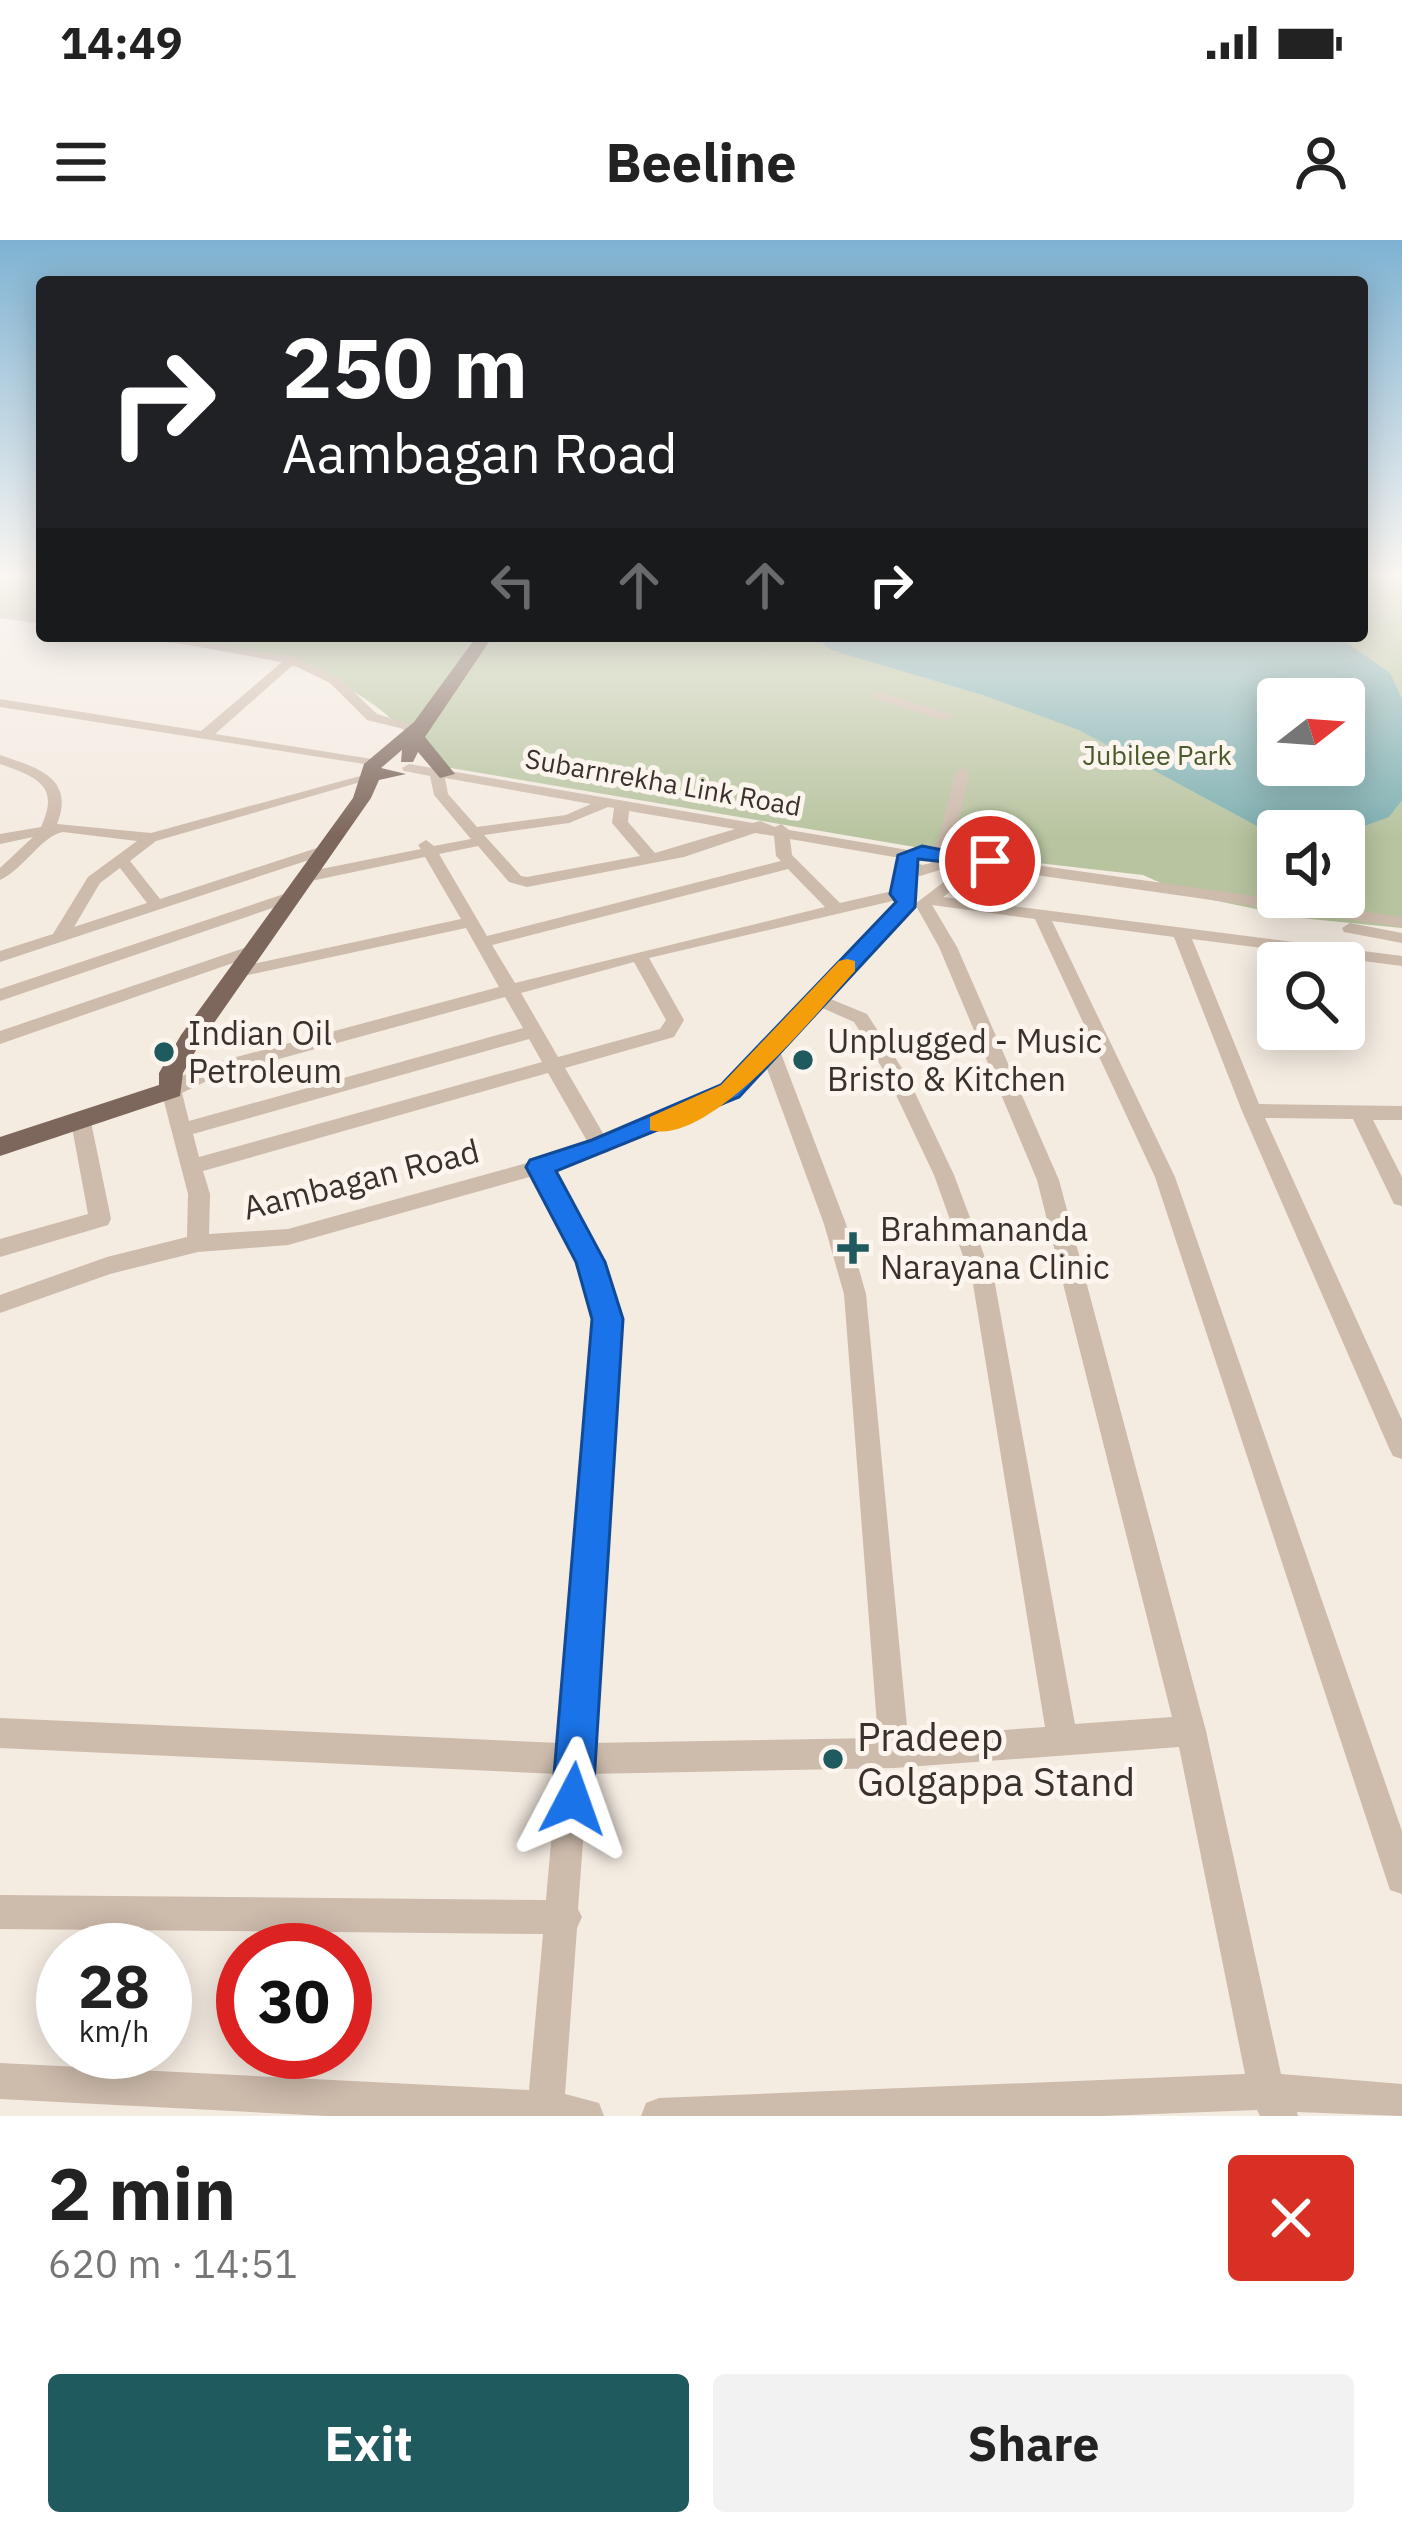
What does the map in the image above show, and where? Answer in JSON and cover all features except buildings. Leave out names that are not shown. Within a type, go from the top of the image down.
[{"type":"main road","points":[[0,1147],[81,1122],[171,1082],[371,774],[418,730],[467,662]]},
{"type":"main road","points":[[404,767],[418,730]]},
{"type":"main road","points":[[418,730],[441,773]]},
{"type":"main road","points":[[371,774],[404,767]]},
{"type":"main road","points":[[371,774],[404,767]]},
{"type":"main road","points":[[0,1132],[171,1082]]},
{"type":"street","points":[[204,736],[290,662]]},
{"type":"street","points":[[295,662],[334,680],[372,717],[418,730]]},
{"type":"street","points":[[880,696],[946,717]]},
{"type":"street","points":[[0,703],[204,736],[371,774]]},
{"type":"street","points":[[0,759],[52,787],[47,831],[0,875]]},
{"type":"street","name":"Subarnrekha Link Road","points":[[404,767],[782,830],[907,857],[920,871],[937,859],[1402,922]]},
{"type":"street","points":[[937,859],[948,837],[962,772]]},
{"type":"street","points":[[441,773],[437,788],[515,879],[527,882],[651,859],[761,826]]},
{"type":"street","points":[[0,839],[76,827],[151,838],[371,774]]},
{"type":"street","points":[[0,995],[299,887],[478,836],[568,819],[616,802],[620,823],[651,859]]},
{"type":"street","points":[[782,830],[781,849],[790,864],[834,906]]},
{"type":"street","points":[[59,938],[94,880],[124,863],[151,838]]},
{"type":"street","points":[[428,849],[601,1147]]},
{"type":"street","points":[[0,957],[325,850]]},
{"type":"street","points":[[907,857],[916,898],[948,947],[1048,1180],[1192,1732],[1273,2103]]},
{"type":"street","name":"Subarnrekha Link Road","points":[[937,859],[1402,938]]},
{"type":"street","points":[[124,863],[157,906]]},
{"type":"street","points":[[480,943],[790,864]]},
{"type":"street","name":"Aambagan Road","points":[[0,1304],[106,1266],[198,1243],[288,1237],[539,1167],[717,1100],[916,898],[972,868]]},
{"type":"street","points":[[198,1243],[202,1218],[171,1082],[834,906],[916,898],[1402,961]]},
{"type":"street","points":[[1040,912],[1165,1177],[1402,1878]]},
{"type":"street","points":[[239,972],[467,923]]},
{"type":"street","points":[[1180,930],[1252,1111],[1402,1448]]},
{"type":"street","points":[[0,1038],[256,949]]},
{"type":"street","points":[[192,1167],[674,1026],[639,956]]},
{"type":"street","points":[[816,999],[861,1018],[897,1076],[944,1175],[984,1284],[1063,1741]]},
{"type":"street","points":[[180,1131],[531,1031]]},
{"type":"street","points":[[770,1048],[836,1224],[855,1294],[894,1753]]},
{"type":"street","points":[[1252,1111],[1402,1113]]},
{"type":"street","points":[[1360,1113],[1402,1198]]},
{"type":"street","points":[[0,1248],[100,1219],[81,1122]]},
{"type":"street","points":[[539,1167],[591,1262],[608,1319],[565,1917],[546,2109]]},
{"type":"street","points":[[0,1732],[575,1760],[894,1753],[1192,1732]]},
{"type":"street","points":[[0,1912],[565,1917]]},
{"type":"street","points":[[0,2081],[546,2109],[586,2116]]},
{"type":"street","points":[[659,2116],[1402,2102]]},
{"type":"green space","name":"Jubilee Park","points":[[276,662],[1402,662],[1402,928],[1300,918],[1365,918],[1365,810],[1257,810],[1257,909],[1188,895],[1143,875],[950,853],[433,765],[402,729],[368,701],[332,681]]},
{"type":"water","points":[[870,662],[1374,662],[1390,673],[1402,699],[1402,800],[1389,817],[1365,826],[1365,810],[1257,810],[1257,826],[1079,730]]},
{"type":"slow traffic","points":[[659,1123],[730,1091],[847,966]]},
{"type":"place","name":"Indian Oil Petroleum","points":[[164,1052]]},
{"type":"place","name":"Unplugged - Music Bristo & Kitchen","points":[[803,1060]]},
{"type":"place","name":"Brahmananda Narayana Clinic","points":[[853,1248]]},
{"type":"place","name":"Pradeep Golgappa Stand","points":[[833,1759]]},
{"type":"route","points":[[573,1799],[608,1319],[591,1262],[539,1167],[601,1147],[730,1091],[908,902],[901,894],[908,855],[922,852],[990,861]]}]
